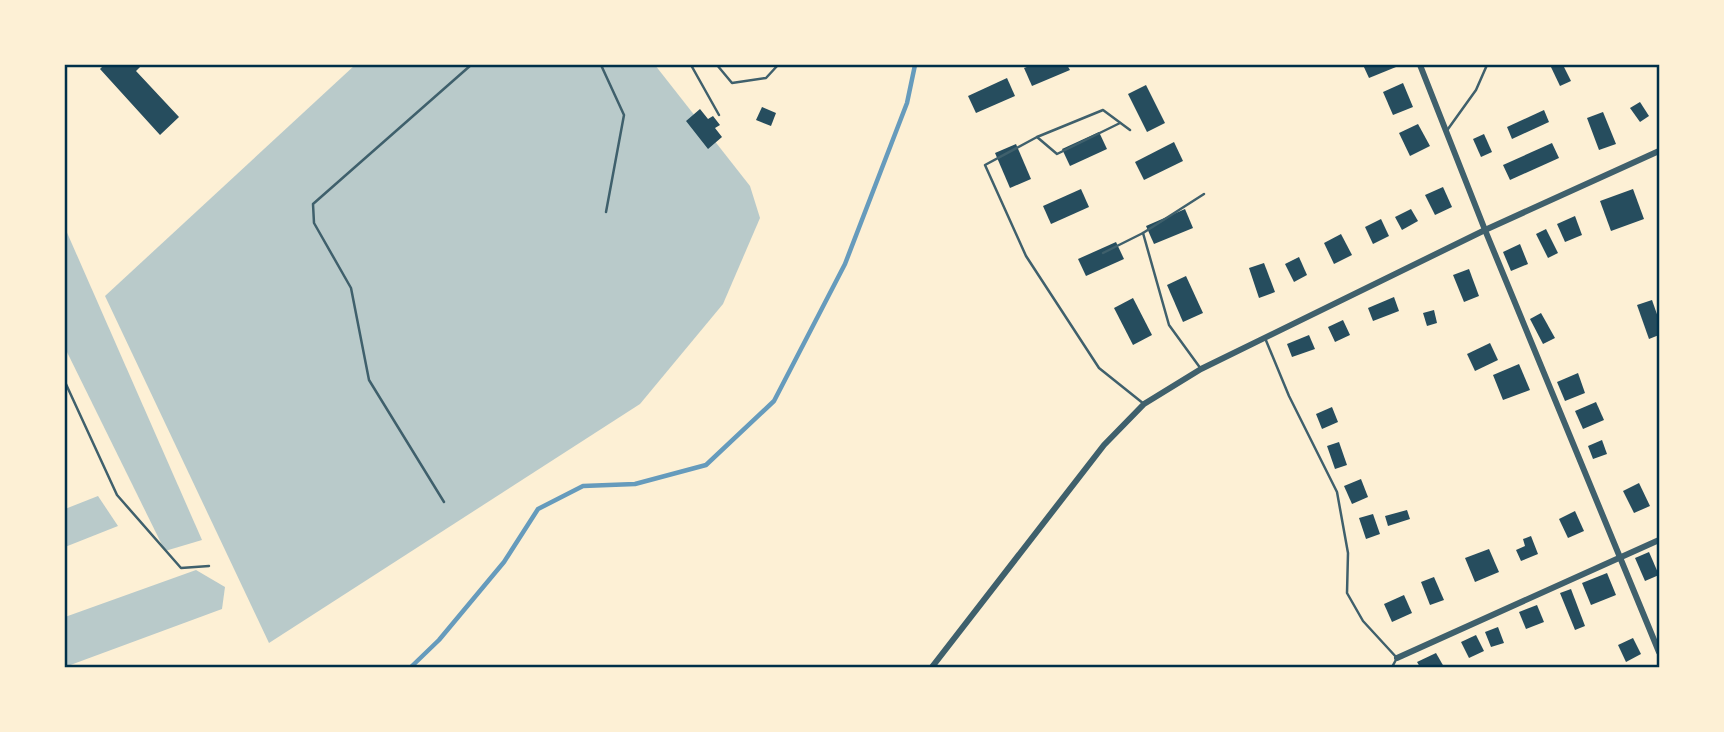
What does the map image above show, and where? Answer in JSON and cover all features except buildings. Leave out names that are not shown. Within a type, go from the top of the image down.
[{"type":"street","points":[[1420,65],[1659,652]]},
{"type":"street","points":[[932,667],[1104,445],[1144,404],[1201,369],[1485,230],[1659,151]]},
{"type":"street","points":[[1397,658],[1659,540]]},
{"type":"lane","points":[[444,502],[369,380],[351,288],[314,223],[313,204],[471,65]]},
{"type":"lane","points":[[601,65],[624,115],[606,212]]},
{"type":"lane","points":[[691,65],[719,115]]},
{"type":"lane","points":[[717,65],[732,83],[765,78],[778,65]]},
{"type":"lane","points":[[1446,131],[1476,90],[1488,65]]},
{"type":"lane","points":[[1130,130],[1103,110],[1037,137],[985,165],[1026,256],[1099,368],[1144,404]]},
{"type":"lane","points":[[1037,137],[1057,154],[1120,122]]},
{"type":"lane","points":[[1103,253],[1143,233],[1205,194]]},
{"type":"lane","points":[[1143,233],[1169,326],[1201,369]]},
{"type":"lane","points":[[1265,338],[1289,396],[1337,492],[1348,553],[1347,593],[1363,621],[1397,658],[1392,667]]},
{"type":"lane","points":[[65,382],[117,495],[181,568],[209,566]]},
{"type":"shaded area","points":[[355,65],[655,65],[750,186],[760,218],[723,304],[640,404],[269,643],[105,296]]},
{"type":"shaded area","points":[[65,228],[202,540],[165,551],[65,348]]},
{"type":"shaded area","points":[[98,496],[118,526],[65,547],[65,509]]},
{"type":"shaded area","points":[[196,570],[225,587],[222,609],[65,667],[65,617]]},
{"type":"waterway","points":[[411,667],[439,640],[504,562],[538,509],[583,486],[635,484],[706,465],[774,401],[845,264],[907,103],[915,65]]}]
